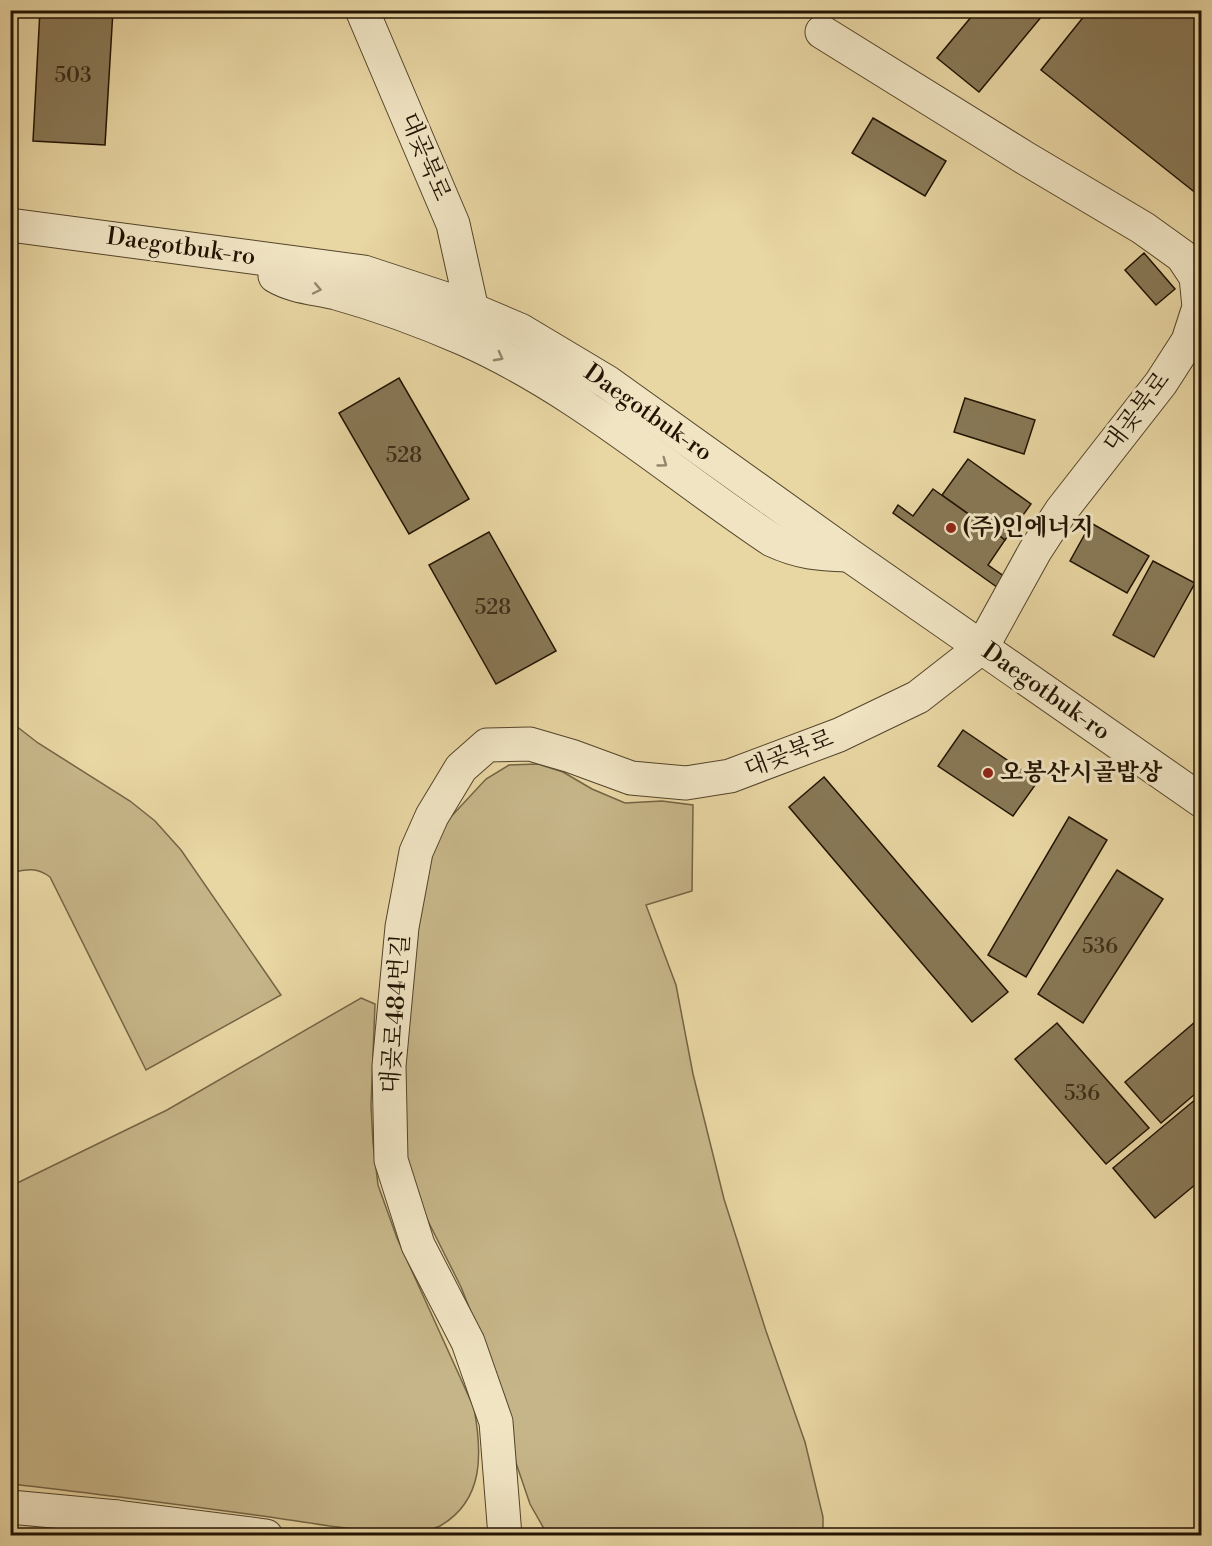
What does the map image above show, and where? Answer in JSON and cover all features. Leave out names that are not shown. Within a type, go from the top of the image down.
[{"type":"street","name":"대곶북로","points":[[362,10],[453,224],[472,309]]},
{"type":"street","name":"대곶북로","points":[[730,776],[839,735],[918,697],[982,647],[1035,551],[1061,511],[1161,383],[1188,341],[1199,307],[1196,277],[1182,256],[1143,228],[822,32]]},
{"type":"street","name":"Daegotbuk-ro","points":[[10,225],[364,272],[449,300],[520,330],[607,382],[849,555],[1202,801]]},
{"type":"street","points":[[246,256],[278,279],[380,307],[465,339],[552,386],[613,426],[772,540],[792,549],[814,554],[849,555]]},
{"type":"street","name":"대곶로484번길","points":[[505,1536],[496,1422],[468,1342],[418,1245],[391,1160],[388,1066],[402,927],[416,852],[432,816],[461,768],[487,745],[530,744],[631,778],[686,783],[730,776]]},
{"type":"street","points":[[10,1507],[116,1526],[266,1536]]},
{"type":"shaded area","points":[[11,722],[38,743],[130,801],[155,821],[181,850],[281,995],[146,1070],[50,877],[31,870],[11,873]]},
{"type":"shaded area","points":[[538,764],[563,772],[592,789],[625,803],[662,801],[693,805],[692,891],[646,905],[676,985],[693,1074],[724,1199],[766,1331],[805,1442],[823,1517],[823,1535],[550,1536],[530,1504],[516,1463],[500,1385],[461,1287],[420,1205],[402,1139],[399,1079],[426,857],[447,821],[486,779],[509,765]]},
{"type":"shaded area","points":[[361,998],[375,1004],[371,1105],[378,1185],[397,1238],[474,1408],[479,1458],[473,1489],[465,1503],[455,1515],[440,1526],[417,1533],[394,1533],[11,1484],[11,1186],[167,1110]]},
{"type":"building","points":[[40,10],[113,10],[105,145],[33,141]]},
{"type":"building","points":[[977,10],[1047,10],[979,92],[937,58]]},
{"type":"building","points":[[1089,10],[1202,10],[1202,198],[1041,70]]},
{"type":"building","points":[[873,118],[946,161],[925,196],[852,153]]},
{"type":"building","points":[[1144,253],[1175,289],[1156,305],[1125,270]]},
{"type":"building","points":[[399,378],[469,499],[409,534],[339,413]]},
{"type":"building","points":[[965,398],[1035,420],[1024,454],[954,432]]},
{"type":"building","points":[[968,459],[1031,504],[1005,540],[942,495]]},
{"type":"building","name":"(주)인에너지","points":[[933,489],[1005,540],[988,565],[1008,579],[1001,590],[893,513],[898,505],[913,516]]},
{"type":"building","points":[[1091,523],[1149,556],[1127,593],[1070,561]]},
{"type":"building","points":[[489,532],[556,651],[496,684],[429,565]]},
{"type":"building","points":[[1153,561],[1195,583],[1154,657],[1113,635]]},
{"type":"building","name":"오봉산시골밥상","points":[[963,730],[1038,781],[1013,816],[938,766]]},
{"type":"building","points":[[824,777],[1008,992],[972,1022],[789,807]]},
{"type":"building","points":[[1069,817],[1107,840],[1026,977],[988,955]]},
{"type":"building","points":[[1117,870],[1163,899],[1083,1023],[1038,994]]},
{"type":"building","points":[[1202,1016],[1202,1088],[1161,1123],[1125,1082]]},
{"type":"building","points":[[1057,1023],[1149,1128],[1106,1164],[1015,1059]]},
{"type":"building","points":[[1202,1094],[1202,1179],[1155,1218],[1113,1168]]},
{"type":"place","name":"(주)인에너지","points":[[951,528]]},
{"type":"place","name":"오봉산시골밥상","points":[[988,773]]}]
